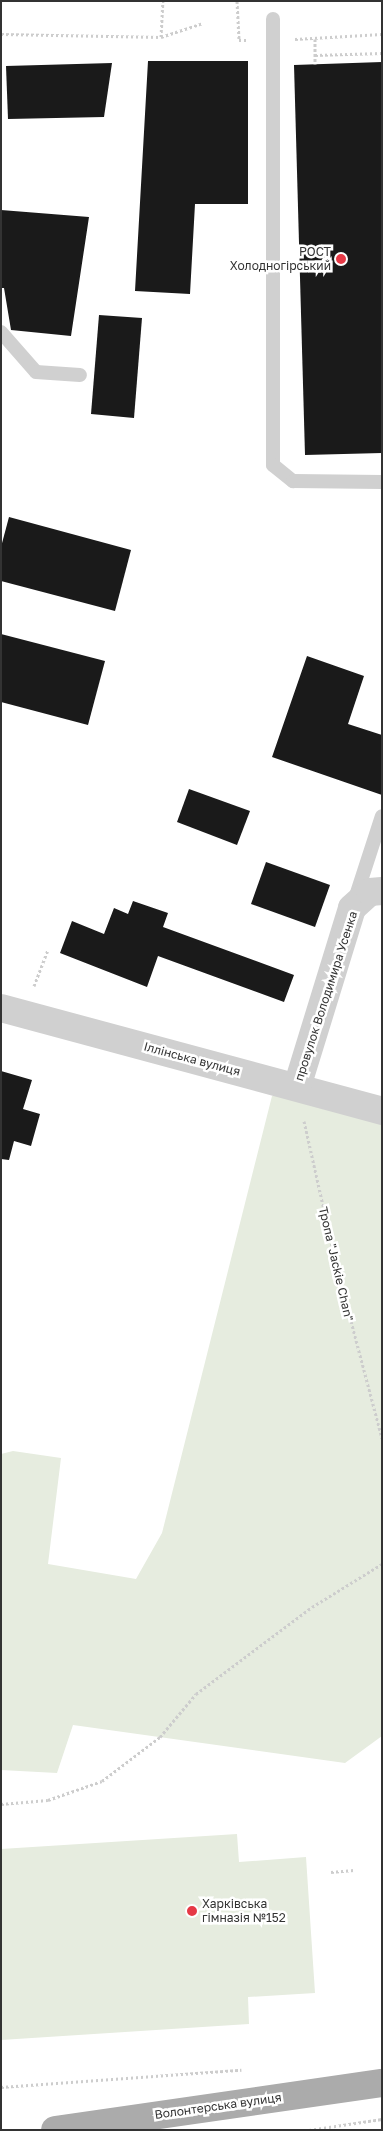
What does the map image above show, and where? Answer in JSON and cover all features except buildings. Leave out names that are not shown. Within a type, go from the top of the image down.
[{"type":"main road","name":"Волонтерська вулиця","points":[[55,2130],[382,2083]]},
{"type":"street","name":"провулок Володимира Усенка","points":[[297,1088],[352,908],[370,892],[382,891]]},
{"type":"street","name":"Іллінська вулиця","points":[[12,1011],[167,1060],[230,1077],[297,1088],[382,1111]]},
{"type":"lane","points":[[273,19],[273,464],[293,481],[382,482]]},
{"type":"lane","points":[[1,332],[36,372],[80,375]]},
{"type":"lane","points":[[352,908],[382,816]]},
{"type":"path","points":[[161,37],[164,1]]},
{"type":"path","points":[[1,34],[161,37],[203,23]]},
{"type":"path","points":[[315,64],[315,39],[382,34]]},
{"type":"path","points":[[315,55],[382,53]]},
{"type":"path","points":[[12,1011],[48,950]]},
{"type":"path","name":"Тропа \"Jackie Chan\"","points":[[297,1088],[337,1268],[382,1438]]},
{"type":"path","points":[[1,1804],[48,1800],[102,1781],[160,1737],[196,1694],[312,1607],[382,1564]]},
{"type":"path","points":[[331,1872],[354,1870]]},
{"type":"path","points":[[1,2087],[245,2070]]},
{"type":"path","points":[[309,2130],[382,2119]]},
{"type":"shaded area","points":[[285,1094],[382,1121],[382,1736],[345,1763],[73,1725],[57,1773],[1,1770],[1,1454],[13,1451],[61,1458],[48,1564],[136,1579],[162,1533],[272,1096]]},
{"type":"shaded area","points":[[237,1834],[239,1862],[306,1857],[315,1993],[248,1997],[249,2024],[1,2040],[1,1849]]},
{"type":"place","name":"РОСТ Холодногірський","points":[[341,259]]},
{"type":"place","name":"Харківська гімназія №152","points":[[192,1911]]}]
